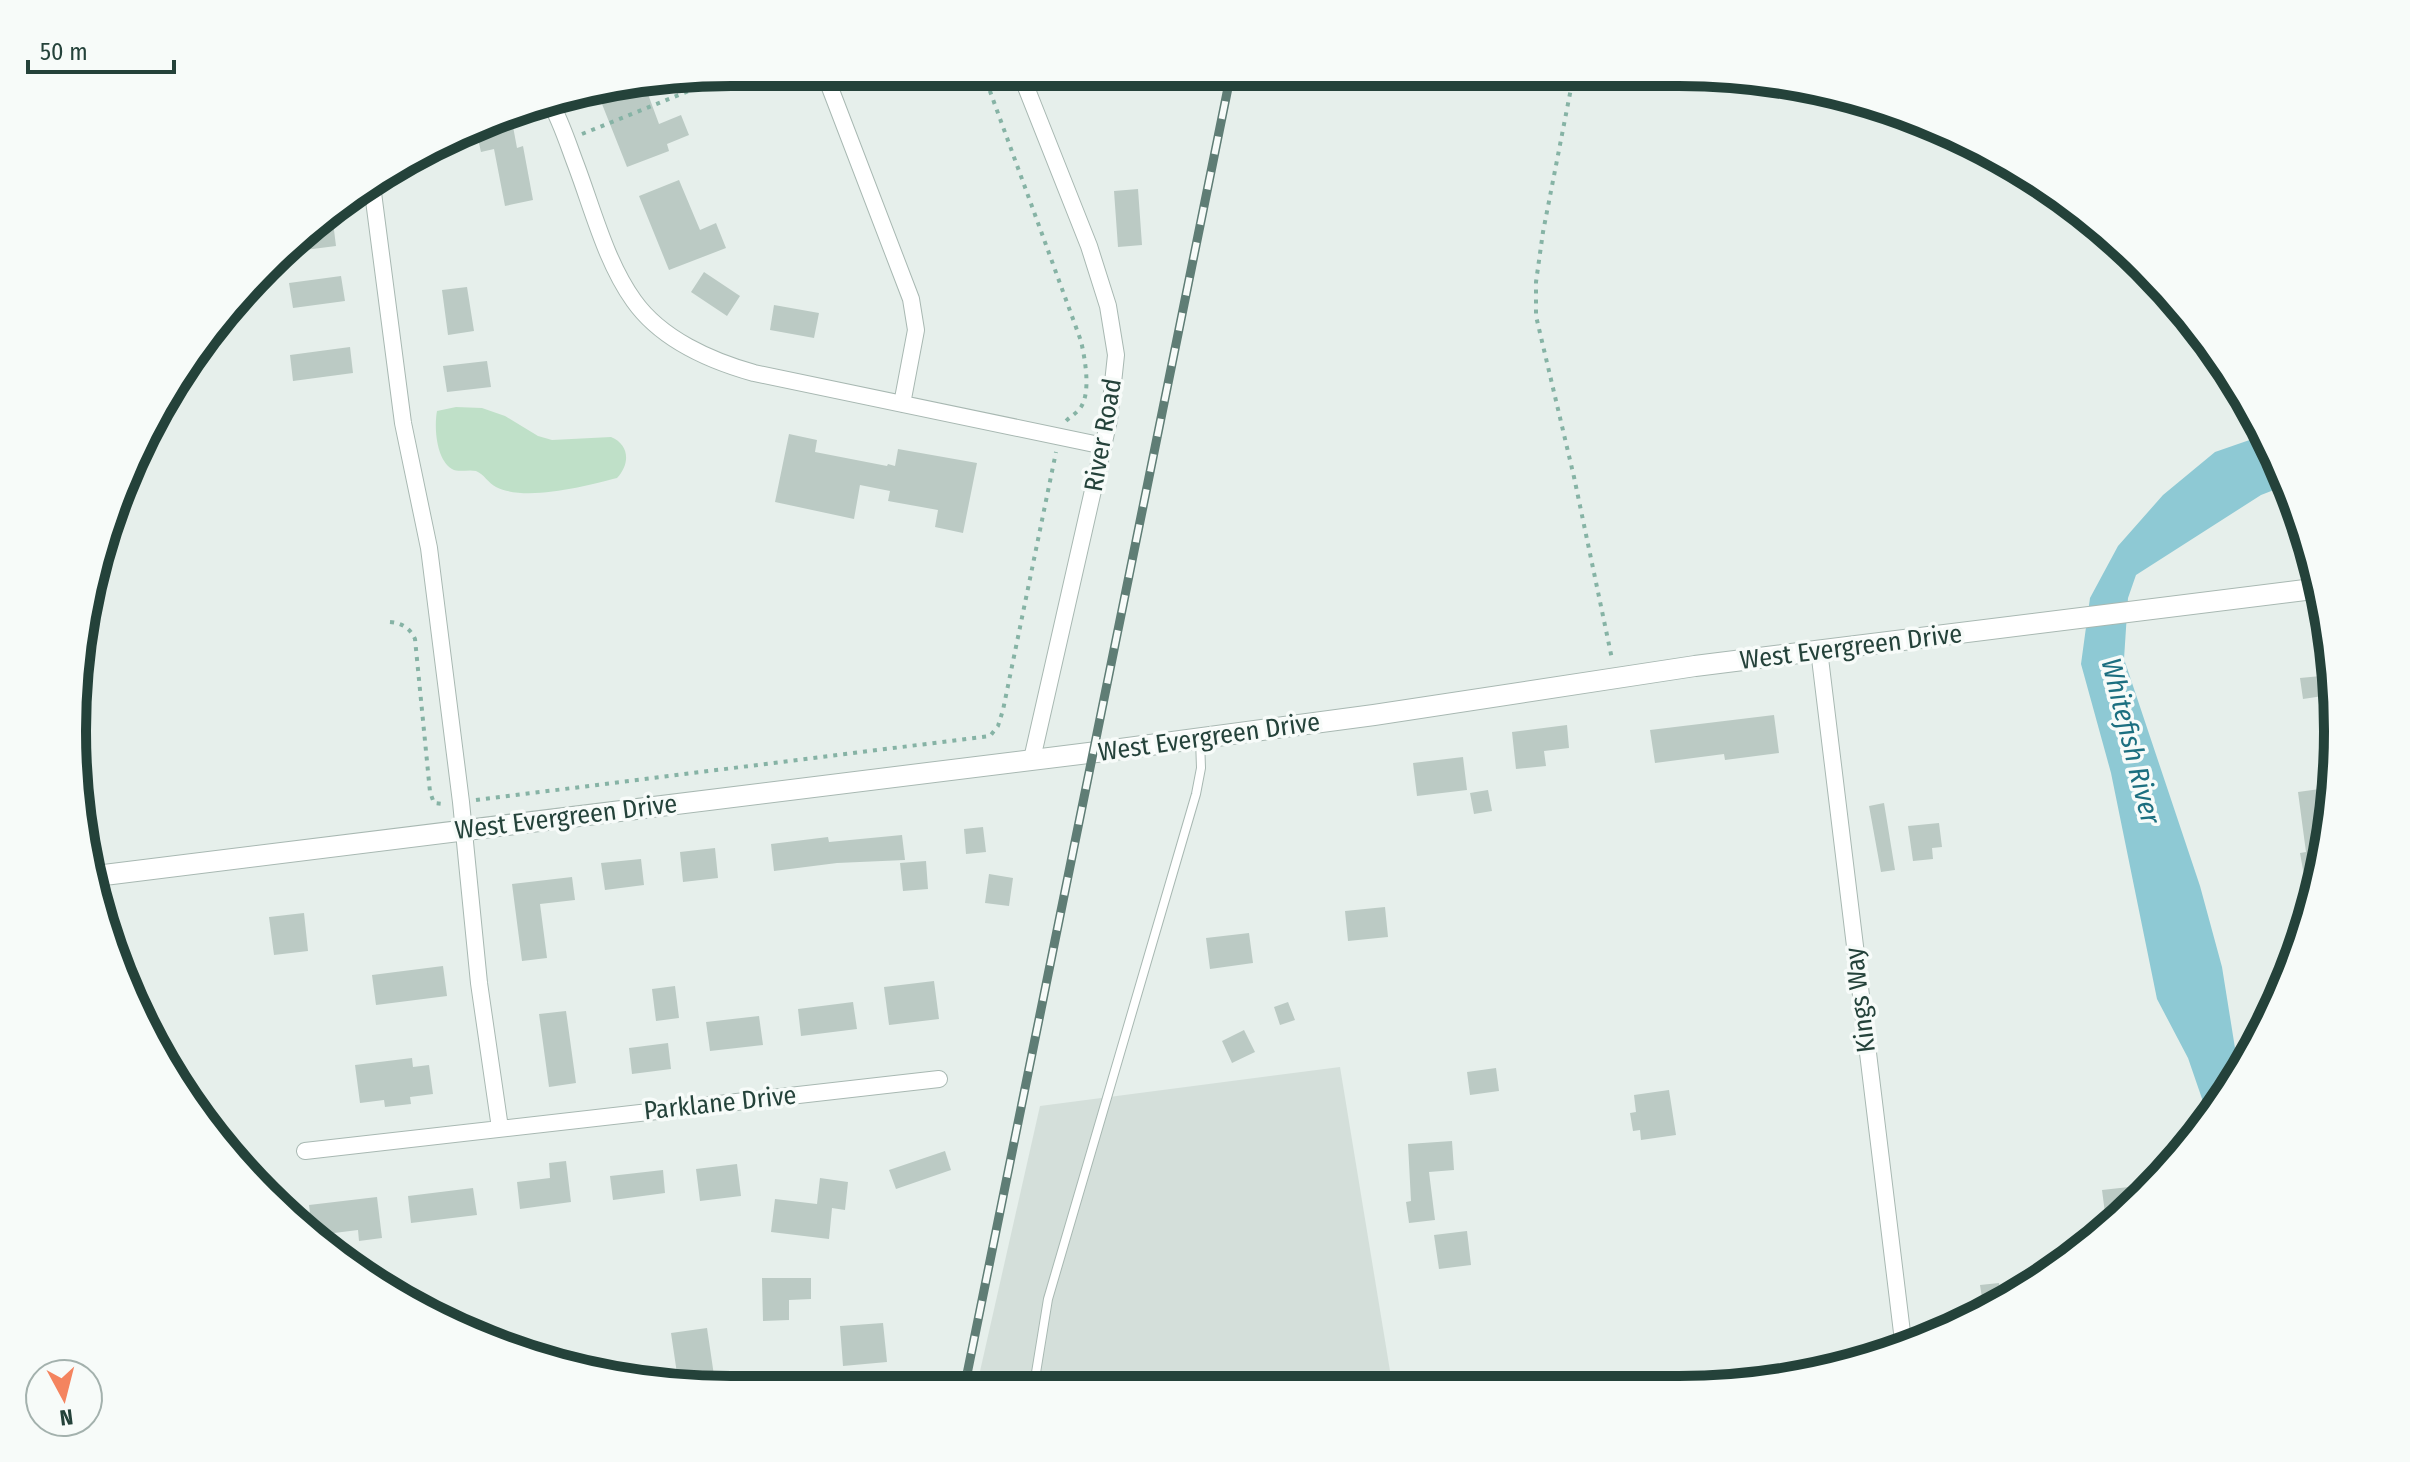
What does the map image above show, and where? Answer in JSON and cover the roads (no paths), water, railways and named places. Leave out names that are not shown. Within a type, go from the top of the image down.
[{"type":"street","points":[[829,86],[911,299],[915,344],[902,404]]},
{"type":"street","name":"River Road","points":[[1026,86],[1089,246],[1108,306],[1116,355],[1104,446],[1032,759]]},
{"type":"street","points":[[554,111],[625,287],[649,319],[666,332],[734,368],[1104,446]]},
{"type":"street","points":[[373,195],[403,423],[429,548],[461,802],[477,969],[500,1128]]},
{"type":"street","name":"West Evergreen Drive","points":[[102,875],[1200,738],[1819,650],[2308,590]]},
{"type":"street","name":"Kings Way","points":[[1819,650],[1902,1336]]},
{"type":"street","name":"Parklane Drive","points":[[305,1151],[939,1079]]},
{"type":"lane","points":[[1035,1376],[1048,1299],[1196,794],[1201,768],[1200,738]]},
{"type":"water","name":"Whitefish River","points":[[2253,439],[2277,489],[2261,495],[2136,575],[2128,598],[2124,659],[2200,886],[2222,967],[2237,1055],[2204,1105],[2188,1058],[2157,999],[2111,773],[2081,664],[2090,598],[2118,546],[2163,495],[2215,452]]},
{"type":"railway","points":[[967,1376],[1228,86]]}]
